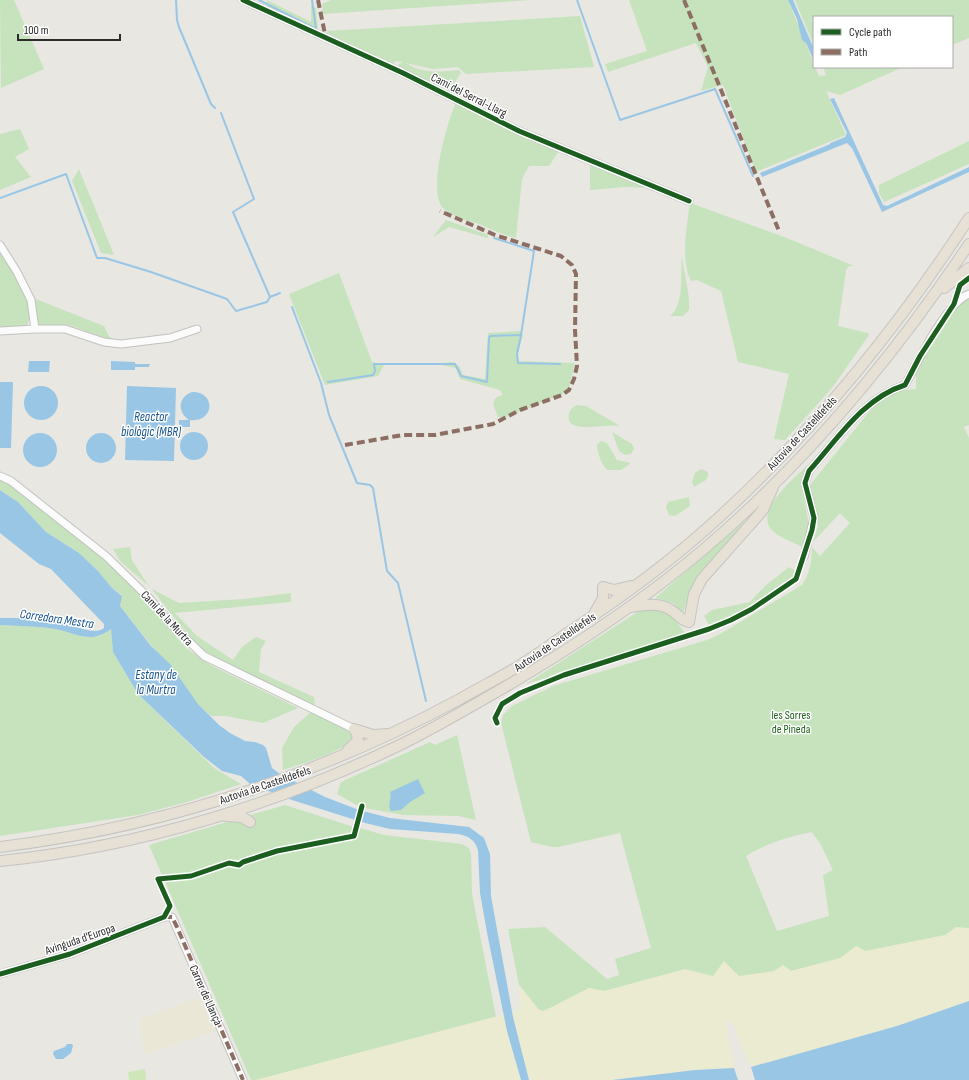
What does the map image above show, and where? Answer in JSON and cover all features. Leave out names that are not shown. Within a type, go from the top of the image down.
[{"type":"highway","name":"Autovia de Castelldefels","points":[[0,846],[85,835],[130,825],[254,790],[296,776],[401,730],[512,670],[594,616],[639,583],[715,522],[776,463],[822,412],[896,322],[927,281],[969,218]]},
{"type":"highway","name":"Autovia de Castelldefels","points":[[0,861],[90,848],[209,818],[312,784],[370,759],[446,721],[557,656],[630,608],[706,547],[776,482],[862,387],[928,304],[969,244]]},
{"type":"highway","points":[[928,304],[953,280],[969,268]]},
{"type":"highway","points":[[630,608],[658,605],[671,610],[680,619],[689,622],[694,594],[702,579],[763,510],[776,482]]},
{"type":"highway","points":[[594,616],[603,598],[603,587],[614,590],[639,583]]},
{"type":"highway","points":[[354,729],[378,735],[401,730]]},
{"type":"highway","points":[[339,756],[356,743],[357,734],[354,729]]},
{"type":"highway","points":[[209,818],[232,815],[242,817],[250,822],[248,817],[250,811],[261,802]]},
{"type":"street","name":"Camí del Serral-Llarg","points":[[243,0],[403,73],[519,131],[689,201]]},
{"type":"street","points":[[0,245],[17,272],[30,300],[35,328]]},
{"type":"street","points":[[804,557],[814,518],[805,483],[809,470],[866,407],[892,389],[905,385],[914,366],[954,304],[969,294]]},
{"type":"street","points":[[0,331],[35,328],[65,329],[104,342],[121,344],[170,338],[198,329]]},
{"type":"street","name":"Camí de la Murtra","points":[[0,476],[11,481],[106,556],[150,598],[170,623],[204,656],[354,729]]},
{"type":"street","name":"Avinguda d'Europa","points":[[0,974],[83,950],[164,917]]},
{"type":"street","name":"Carrer de Llançà","points":[[164,917],[172,917],[177,927],[243,1080]]},
{"type":"shaded area","points":[[200,997],[215,1031],[144,1054],[139,1019]]},
{"type":"green space","points":[[0,0],[14,0],[44,69],[1,88]]},
{"type":"green space","points":[[267,0],[311,22],[311,5],[316,8],[318,29],[267,7]]},
{"type":"green space","points":[[331,0],[532,0],[323,14],[322,4]]},
{"type":"green space","points":[[629,0],[788,0],[813,61],[813,68],[816,68],[819,76],[826,75],[823,68],[901,68],[840,95],[826,91],[846,135],[756,172],[723,85],[701,91],[708,67],[696,43],[608,72],[605,64],[647,51]]},
{"type":"green space","points":[[795,0],[969,0],[969,38],[953,45],[953,16],[813,16],[813,44]]},
{"type":"green space","points":[[580,16],[594,67],[466,74],[458,67],[433,69],[406,63],[412,67],[425,71],[438,72],[459,70],[461,73],[452,86],[454,95],[398,69],[398,65],[403,62],[395,61],[393,65],[328,37],[327,31]]},
{"type":"green space","points":[[456,102],[559,151],[549,166],[529,166],[522,179],[516,238],[452,215],[445,210],[439,202],[437,189],[440,158],[448,125]]},
{"type":"green space","points":[[20,129],[29,149],[15,157],[31,177],[0,190],[0,134]]},
{"type":"green space","points":[[969,141],[969,164],[884,202],[879,193],[879,185]]},
{"type":"green space","points":[[590,164],[652,188],[626,187],[590,190]]},
{"type":"green space","points":[[79,169],[114,255],[101,253],[72,181]]},
{"type":"green space","points":[[690,203],[787,238],[854,266],[849,266],[846,270],[838,326],[868,333],[869,335],[832,388],[785,440],[774,439],[789,374],[738,362],[721,291],[697,280],[691,281],[685,253]]},
{"type":"green space","points":[[446,220],[488,235],[488,238],[449,227],[433,237]]},
{"type":"green space","points":[[0,252],[17,278],[27,299],[29,319],[26,327],[0,329]]},
{"type":"green space","points":[[682,256],[688,290],[689,310],[683,316],[670,316],[675,311],[680,297]]},
{"type":"green space","points":[[339,273],[372,362],[384,365],[378,376],[325,385],[289,294]]},
{"type":"green space","points":[[33,298],[104,326],[109,336],[114,341],[69,325],[37,325]]},
{"type":"green space","name":"les Sorres de Pineda","points":[[969,299],[969,425],[964,427],[969,438],[969,931],[769,976],[714,979],[604,991],[589,988],[550,1009],[542,1011],[539,1010],[519,985],[508,929],[545,927],[607,979],[619,975],[615,959],[651,948],[620,833],[558,847],[531,842],[501,723],[503,715],[512,706],[553,686],[707,640],[720,634],[802,585],[810,567],[812,547],[820,556],[850,523],[840,513],[813,542],[818,526],[810,485],[873,407],[896,391],[916,389],[916,369],[957,303]],"holes":[[[812,832],[821,845],[833,870],[823,875],[829,916],[777,931],[746,856],[778,841]]]},
{"type":"green space","points":[[520,331],[523,335],[518,353],[519,361],[575,363],[568,392],[506,417],[498,417],[493,403],[495,399],[503,395],[500,390],[460,379],[456,368],[436,364],[453,362],[460,367],[463,375],[485,379],[488,333]]},
{"type":"green space","points":[[577,405],[586,406],[620,426],[580,427],[573,425],[569,421],[569,414],[572,408]]},
{"type":"green space","points":[[612,432],[632,444],[634,449],[631,454],[625,455],[619,451]]},
{"type":"green space","points":[[601,441],[607,443],[617,460],[631,463],[621,470],[607,470],[601,462],[598,452],[597,445]]},
{"type":"green space","points":[[808,465],[801,483],[809,525],[802,547],[774,532],[768,524],[768,515],[777,496]]},
{"type":"green space","points":[[701,469],[708,472],[708,476],[706,480],[694,487],[692,482],[695,473]]},
{"type":"green space","points":[[0,478],[9,482],[96,551],[143,596],[186,648],[212,666],[298,708],[263,723],[226,716],[211,716],[198,704],[120,606],[122,595],[112,588],[98,571],[79,553],[46,532],[18,502],[0,490]]},
{"type":"green space","points":[[689,497],[690,506],[675,516],[669,515],[666,507],[668,502]]},
{"type":"green space","points":[[757,511],[690,592],[683,613],[673,603],[655,598]]},
{"type":"green space","points":[[130,547],[132,560],[149,586],[120,561],[113,549]]},
{"type":"green space","points":[[789,567],[794,570],[795,576],[768,598],[728,620],[709,625],[704,616],[712,610],[750,602],[765,586]]},
{"type":"green space","points":[[152,589],[179,603],[243,599],[291,593],[291,602],[175,613],[197,636],[233,660],[242,647],[256,637],[266,641],[261,649],[259,672],[314,697],[315,705],[251,676],[204,651],[176,620]]},
{"type":"green space","points":[[653,609],[664,612],[672,617],[685,633],[620,657],[526,684],[639,611]]},
{"type":"green space","points":[[0,625],[49,628],[91,637],[104,634],[111,629],[113,652],[138,694],[214,768],[241,784],[187,802],[138,815],[0,836]]},
{"type":"green space","points":[[311,712],[351,731],[354,740],[328,754],[283,770],[282,748],[294,727]]},
{"type":"green space","points":[[457,735],[476,820],[458,816],[403,815],[365,808],[360,828],[384,835],[462,844],[469,848],[471,854],[472,894],[496,1017],[256,1080],[251,1080],[149,845],[285,805],[354,827],[360,807],[337,794],[341,782],[430,742],[435,745]]},
{"type":"green space","points":[[145,1069],[146,1080],[129,1080],[128,1072]]},
{"type":"sand","points":[[956,927],[969,928],[969,1001],[897,1026],[751,1067],[732,1022],[728,1020],[726,1021],[734,1068],[695,1070],[612,1080],[529,1080],[513,1017],[513,1013],[521,1007],[519,985],[539,1010],[544,1011],[589,988],[604,991],[685,969],[713,976],[724,961],[739,976],[774,971],[783,965],[791,971],[840,958],[856,946],[865,951],[945,935]]},
{"type":"sand","points":[[505,1014],[507,1031],[521,1080],[256,1080]]},
{"type":"water","points":[[788,0],[793,0],[813,47],[813,59],[806,43],[802,40],[797,19]]},
{"type":"water","points":[[834,98],[883,205],[887,206],[969,167],[969,172],[882,212],[852,148],[847,143],[762,177],[760,173],[845,138],[847,133],[830,99]]},
{"type":"water","points":[[29,361],[50,361],[49,372],[28,372]]},
{"type":"water","points":[[111,361],[150,364],[149,367],[135,367],[135,370],[111,370]]},
{"type":"water","points":[[0,382],[13,382],[11,448],[0,448]]},
{"type":"water","points":[[44,386],[51,388],[56,393],[58,403],[56,413],[51,418],[38,420],[31,418],[26,413],[24,400],[26,393],[31,388]]},
{"type":"water","name":"Reactor biològic (MBR)","points":[[127,386],[176,388],[174,461],[125,460]]},
{"type":"water","points":[[192,392],[200,393],[209,401],[208,412],[204,417],[198,420],[190,420],[190,427],[179,427],[179,420],[189,420],[182,413],[181,405],[184,397]]},
{"type":"water","points":[[194,432],[204,436],[208,446],[204,456],[194,460],[184,456],[180,446],[184,436]]},
{"type":"water","points":[[43,433],[50,435],[55,440],[57,450],[55,460],[50,465],[37,467],[30,465],[25,460],[23,447],[25,440],[30,435]]},
{"type":"water","points":[[101,433],[112,437],[116,448],[112,459],[101,463],[90,459],[86,448],[90,437]]},
{"type":"water","name":"Estany de la Murtra","points":[[0,490],[18,502],[46,532],[79,553],[98,571],[112,588],[122,596],[120,606],[151,646],[170,664],[198,704],[219,725],[230,733],[245,741],[263,745],[266,748],[272,768],[280,774],[325,797],[359,810],[390,818],[469,827],[484,838],[490,854],[491,896],[513,1017],[529,1080],[521,1080],[507,1031],[480,893],[478,851],[473,841],[468,837],[458,834],[390,829],[365,823],[292,800],[250,784],[241,776],[222,771],[204,757],[138,694],[113,652],[111,629],[103,634],[90,637],[48,628],[0,625],[0,618],[25,618],[57,621],[90,631],[104,628],[104,624],[51,569],[39,564],[0,533]]},
{"type":"water","points":[[418,779],[425,793],[410,802],[401,810],[391,811],[389,806],[390,792]]},
{"type":"water","points":[[969,1001],[969,1080],[755,1080],[751,1067],[897,1026]]},
{"type":"water","points":[[67,1044],[72,1044],[73,1046],[71,1053],[63,1059],[56,1059],[53,1054],[54,1051],[65,1047]]},
{"type":"water","points":[[734,1068],[738,1080],[612,1080],[695,1070]]},
{"type":"waterway","points":[[176,0],[177,20],[179,27],[211,104],[215,108]]},
{"type":"waterway","points":[[259,0],[316,29],[312,0]]},
{"type":"waterway","points":[[577,0],[620,120],[715,89],[753,176]]},
{"type":"waterway","points":[[221,113],[254,199],[233,212],[270,297]]},
{"type":"waterway","points":[[831,144],[848,137]]},
{"type":"waterway","points":[[0,198],[66,174],[97,258],[105,258],[151,272],[227,299],[236,311],[267,302],[270,297],[280,293]]},
{"type":"waterway","points":[[494,238],[534,251],[521,335]]},
{"type":"waterway","points":[[292,307],[321,383],[329,415],[357,483],[370,485],[373,488],[387,571],[398,583],[426,701]]},
{"type":"waterway","points":[[328,382],[373,375],[375,371],[374,364],[455,364],[461,376],[487,382],[490,336],[521,335],[517,354],[518,363],[560,364]]},
{"type":"marked path","points":[[318,0],[326,39]]},
{"type":"marked path","points":[[684,0],[779,231]]},
{"type":"marked path","points":[[345,445],[403,435],[435,435],[493,424],[520,410],[562,395],[569,390],[574,379],[577,366],[575,330],[576,274],[572,265],[561,256],[495,235],[440,211]]},
{"type":"marked path","points":[[164,917],[172,917],[177,927],[243,1080]]},
{"type":"cycle path","points":[[243,0],[403,73],[519,131],[689,201]]},
{"type":"cycle path","points":[[497,723],[495,718],[502,704],[520,693],[564,675],[709,629],[731,620],[752,609],[796,579],[812,530],[814,518],[805,483],[809,471],[852,421],[864,410],[890,391],[905,385],[920,356],[954,304],[960,285],[969,278]]},
{"type":"cycle path","points":[[0,974],[70,954],[164,917],[170,906],[158,879],[191,876],[229,863],[239,865],[243,862],[277,851],[354,836],[362,806]]},
{"type":"water label","name":"Corredora Mestra","points":[[57,618]]}]
